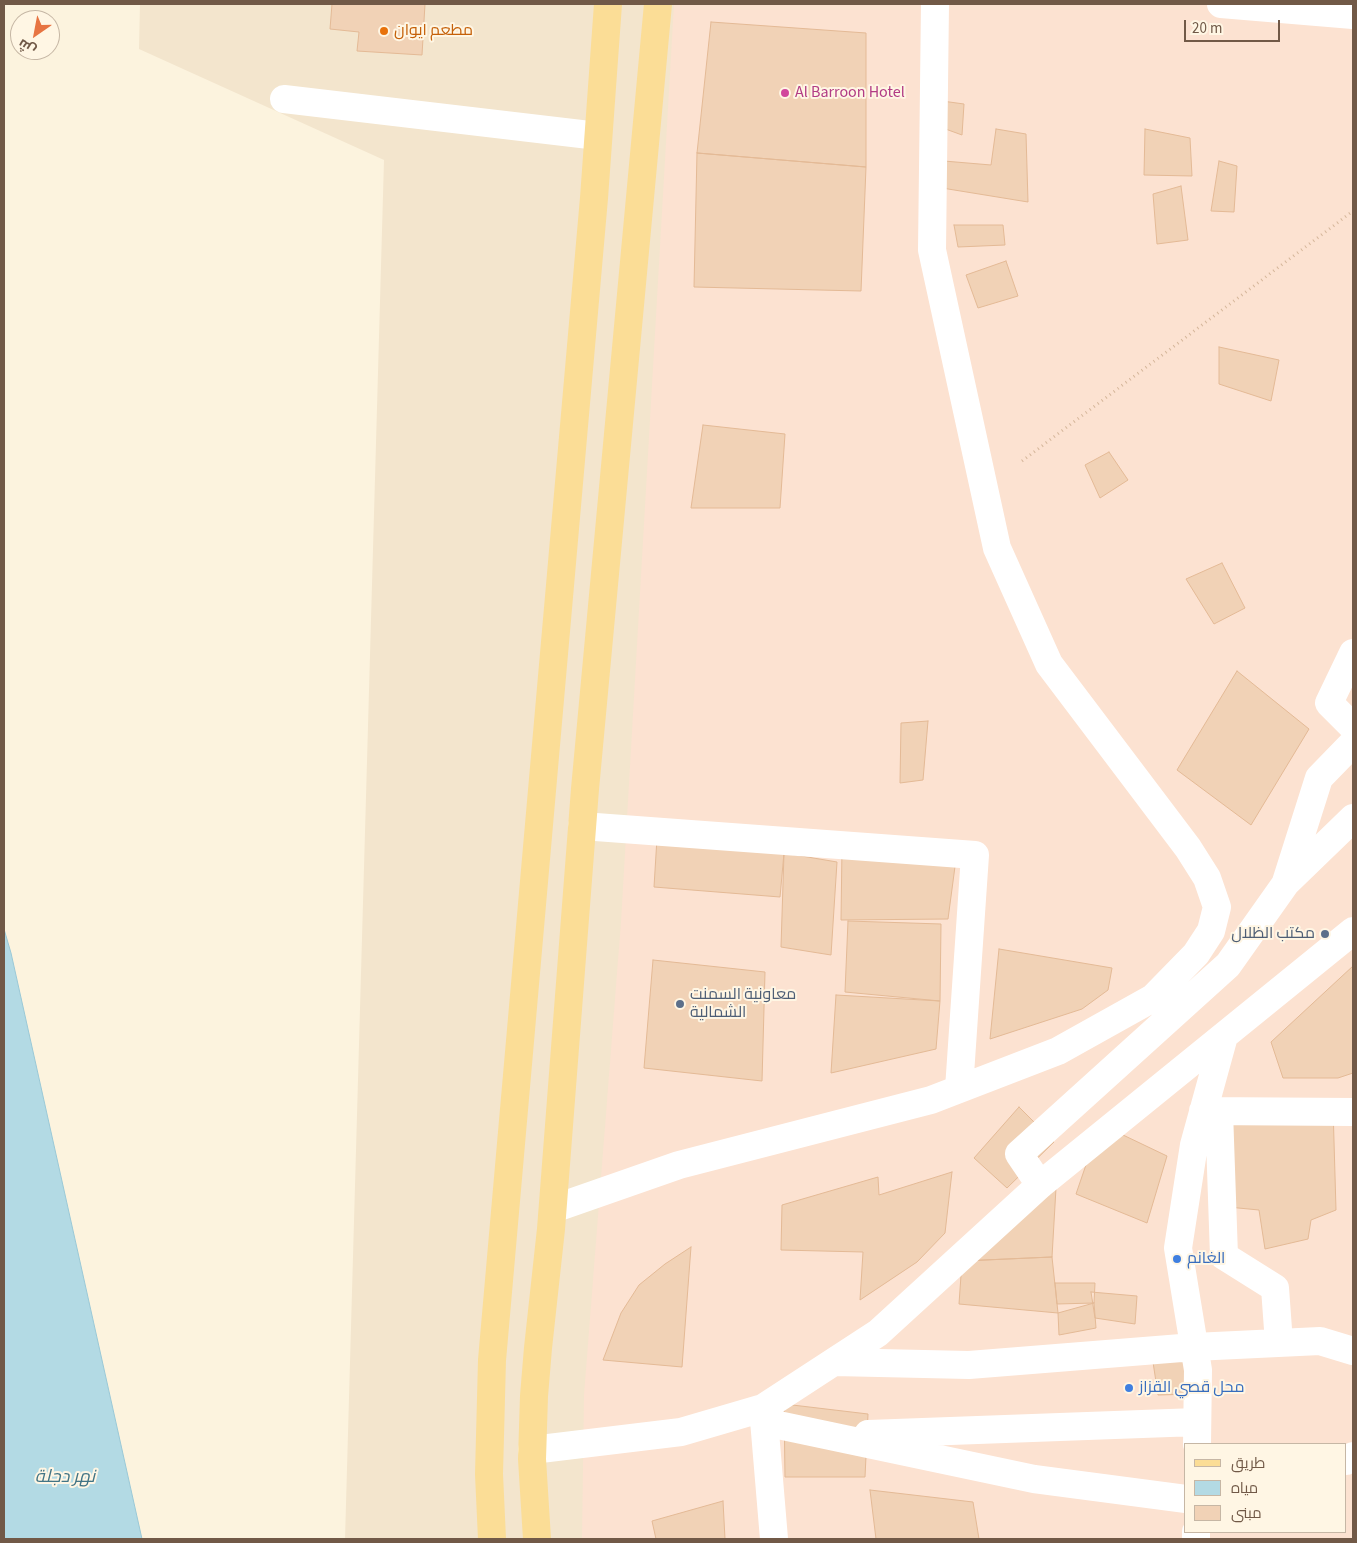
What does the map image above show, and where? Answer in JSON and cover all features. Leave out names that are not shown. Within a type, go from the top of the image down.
[{"type":"main road","points":[[492,1539],[489,1474],[492,1360],[608,4]]},
{"type":"main road","points":[[536,1539],[532,1450],[534,1396],[552,1209],[582,826],[658,4]]},
{"type":"street","points":[[552,1209],[679,1165],[931,1100],[1058,1052],[1153,998],[1196,954],[1211,931],[1217,907],[1207,878],[1188,848],[1049,664],[997,548],[932,250],[935,4]]},
{"type":"street","points":[[1221,4],[1353,15]]},
{"type":"street","points":[[284,99],[598,136]]},
{"type":"street","points":[[1353,653],[1329,702],[1353,727]]},
{"type":"street","points":[[1286,883],[1319,778],[1353,743]]},
{"type":"street","points":[[1040,1185],[1019,1154],[1228,965],[1286,883],[1353,818]]},
{"type":"street","points":[[582,826],[975,855],[959,1090]]},
{"type":"street","points":[[532,1450],[681,1432],[763,1415],[834,1362],[878,1333],[1040,1185],[1353,931]]},
{"type":"street","points":[[1224,1036],[1211,1111],[1224,1256],[1275,1288],[1279,1343]]},
{"type":"street","points":[[1211,1111],[1353,1112]]},
{"type":"street","points":[[824,1435],[1197,1433],[1198,1370],[1178,1248],[1194,1145],[1211,1111]]},
{"type":"street","points":[[834,1362],[969,1365],[1194,1347],[1320,1341],[1353,1350]]},
{"type":"street","points":[[763,1415],[824,1435],[1034,1479],[1184,1499]]},
{"type":"street","points":[[763,1415],[774,1539]]},
{"type":"path","points":[[1022,461],[1353,211]]},
{"type":"shaded area","points":[[140,4],[1353,4],[1353,1539],[345,1539],[384,160],[139,49]]},
{"type":"shaded area","points":[[674,4],[1353,4],[1353,1539],[582,1539],[584,1395],[621,922]]},
{"type":"water","name":"نهر دجلة","points":[[4,929],[11,953],[142,1539],[4,1539]]},
{"type":"building","name":"مطعم ايوان","points":[[332,4],[425,4],[422,55],[357,51],[359,32],[330,29]]},
{"type":"building","name":"Al Barroon Hotel","points":[[711,22],[866,33],[866,167],[697,153]]},
{"type":"building","points":[[942,101],[964,104],[962,135],[940,127]]},
{"type":"building","points":[[996,129],[1026,134],[1028,202],[942,188],[944,161],[991,165]]},
{"type":"building","points":[[1145,129],[1190,138],[1192,176],[1144,175]]},
{"type":"building","points":[[697,153],[866,167],[861,291],[694,287]]},
{"type":"building","points":[[1219,161],[1237,166],[1234,212],[1211,211]]},
{"type":"building","points":[[1181,186],[1188,240],[1157,244],[1153,194]]},
{"type":"building","points":[[954,225],[1003,225],[1005,245],[958,247]]},
{"type":"building","points":[[1006,261],[1018,296],[978,308],[966,275]]},
{"type":"building","points":[[1219,347],[1279,360],[1271,401],[1219,384]]},
{"type":"building","points":[[703,425],[785,434],[780,508],[691,508]]},
{"type":"building","points":[[1109,452],[1128,480],[1100,498],[1085,465]]},
{"type":"building","points":[[1222,563],[1245,608],[1214,624],[1186,579]]},
{"type":"building","points":[[1237,671],[1309,729],[1251,825],[1177,770]]},
{"type":"building","points":[[928,721],[923,780],[900,783],[901,723]]},
{"type":"building","points":[[658,822],[784,853],[780,897],[654,887]]},
{"type":"building","points":[[842,848],[956,859],[948,919],[841,920]]},
{"type":"building","points":[[784,853],[837,862],[831,955],[781,947]]},
{"type":"building","points":[[848,921],[941,924],[940,1001],[845,992]]},
{"type":"building","points":[[999,949],[1112,968],[1108,990],[1082,1009],[990,1039]]},
{"type":"building","points":[[653,960],[765,972],[762,1081],[644,1068]]},
{"type":"building","points":[[1353,966],[1353,1073],[1338,1078],[1283,1078],[1271,1042]]},
{"type":"building","points":[[836,995],[940,1001],[936,1049],[831,1073]]},
{"type":"building","points":[[1019,1107],[1054,1142],[1007,1188],[974,1158]]},
{"type":"building","points":[[1333,1107],[1336,1210],[1311,1220],[1308,1239],[1265,1249],[1259,1210],[1228,1207],[1220,1120]]},
{"type":"building","points":[[1100,1124],[1167,1156],[1147,1223],[1076,1194]]},
{"type":"building","points":[[952,1172],[945,1233],[917,1262],[860,1300],[863,1252],[781,1250],[782,1205],[878,1177],[879,1195]]},
{"type":"building","points":[[1056,1188],[1052,1257],[962,1261]]},
{"type":"building","points":[[691,1247],[682,1367],[603,1360],[621,1313],[639,1285],[665,1264]]},
{"type":"building","points":[[1052,1257],[1058,1313],[959,1304],[962,1261]]},
{"type":"building","points":[[1055,1283],[1095,1283],[1094,1303],[1057,1304]]},
{"type":"building","points":[[1091,1292],[1137,1296],[1135,1324],[1095,1318]]},
{"type":"building","points":[[1094,1303],[1096,1328],[1059,1335],[1058,1313]]},
{"type":"building","points":[[1187,1347],[1192,1394],[1158,1395],[1151,1349]]},
{"type":"building","points":[[784,1404],[868,1414],[865,1477],[785,1477]]},
{"type":"building","points":[[870,1490],[973,1502],[979,1539],[876,1539]]},
{"type":"building","points":[[723,1501],[725,1539],[656,1539],[652,1521]]},
{"type":"place","name":"مطعم ايوان","points":[[384,31]]},
{"type":"place","name":"Al Barroon Hotel","points":[[785,93]]},
{"type":"place","name":"مكتب الظلال","points":[[1325,934]]},
{"type":"place","name":"معاونية السمنت الشمالية","points":[[680,1004]]},
{"type":"place","name":"الغانم","points":[[1177,1259]]},
{"type":"place","name":"محل قصي القزاز","points":[[1129,1388]]}]
